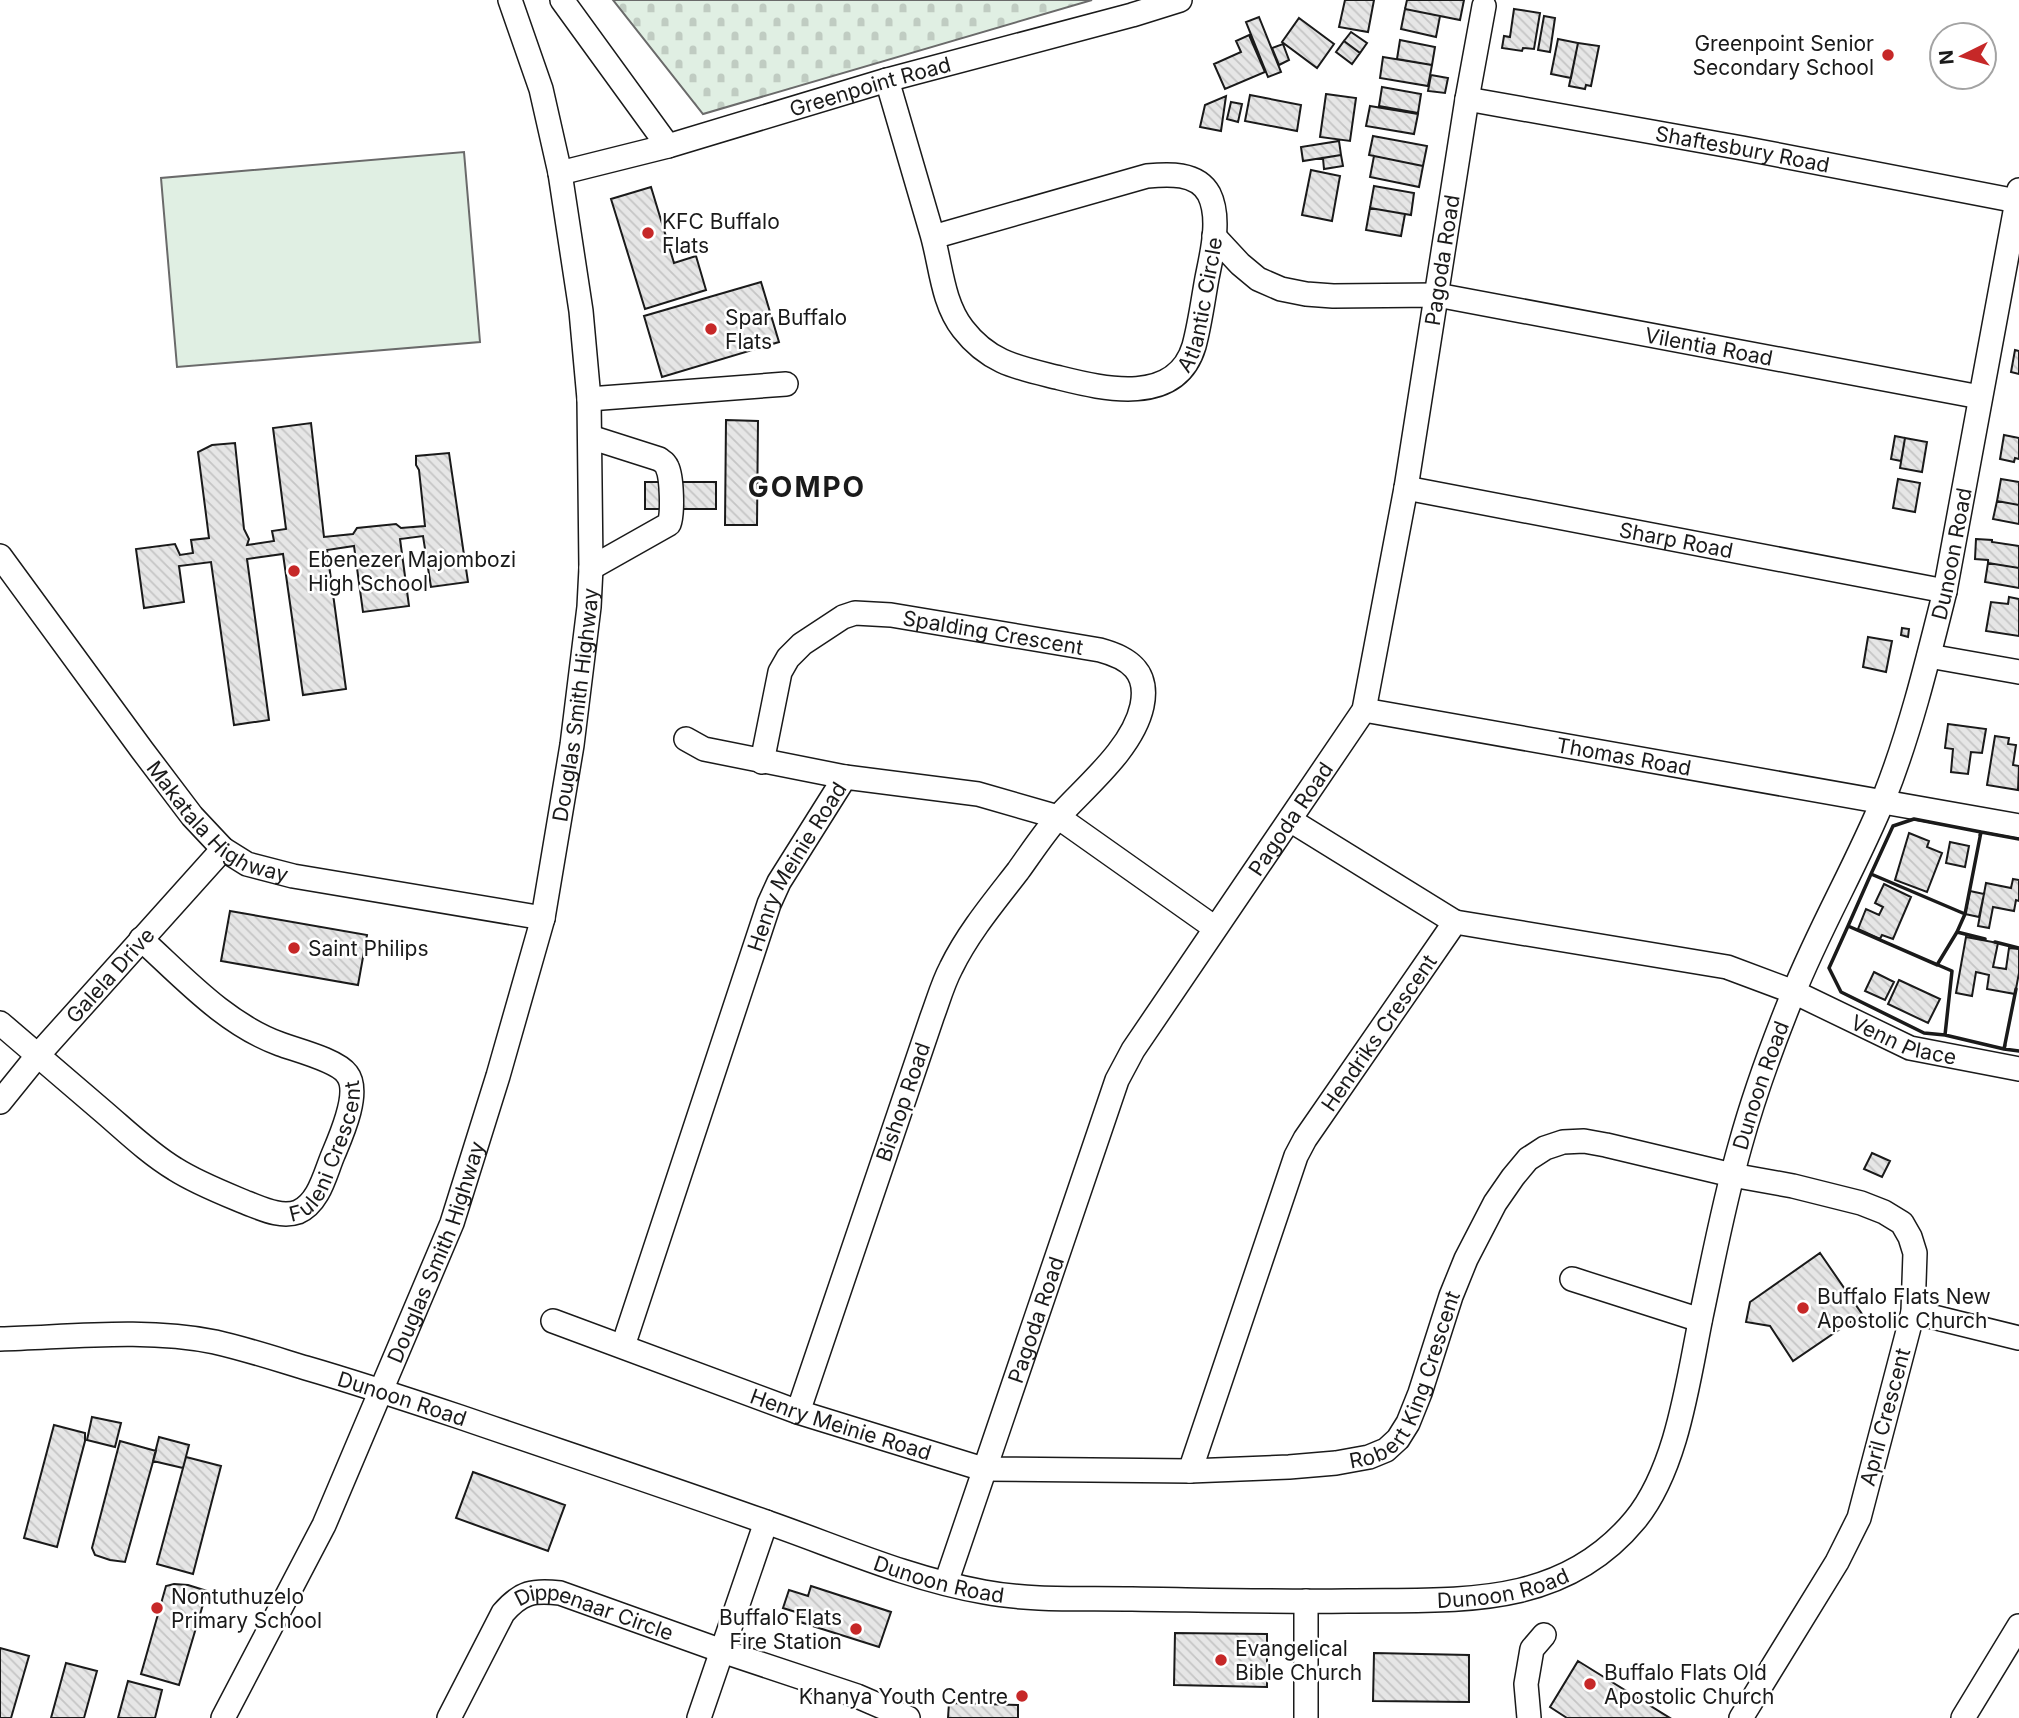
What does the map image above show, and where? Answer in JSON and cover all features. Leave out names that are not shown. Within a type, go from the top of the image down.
[{"type":"street","name":"Douglas Smith Highway","points":[[223,1718],[324,1525],[452,1223],[543,918],[572,744],[589,607],[589,399],[581,311],[560,173],[541,89],[510,0]]},
{"type":"street","points":[[562,0],[668,146]]},
{"type":"street","name":"Greenpoint Road","points":[[560,173],[668,146],[887,80],[1180,0]]},
{"type":"street","name":"Pagoda Road","points":[[946,1584],[1117,1080],[1133,1050],[1214,928],[1364,710],[1405,488],[1484,6]]},
{"type":"street","name":"Atlantic Circle","points":[[887,80],[933,237],[948,301],[962,328],[983,350],[1009,365],[1097,387],[1123,390],[1147,387],[1168,380],[1184,366],[1193,348],[1214,236],[1214,210],[1208,193],[1197,181],[1180,175],[1147,176],[933,237]]},
{"type":"street","name":"Shaftesbury Road","points":[[1467,99],[2018,195]]},
{"type":"street","name":"Dunoon Road","points":[[0,1339],[108,1335],[180,1336],[240,1348],[382,1391],[766,1521],[874,1561],[946,1584],[988,1593],[1306,1601],[1486,1598],[1545,1584],[1581,1567],[1613,1544],[1640,1515],[1668,1458],[1688,1388],[1732,1175],[1750,1111],[1794,992],[1883,801],[1900,754],[1945,591],[2018,195]]},
{"type":"street","name":"Vilentia Road","points":[[1214,236],[1258,279],[1281,289],[1333,296],[1437,295],[1980,397]]},
{"type":"street","points":[[589,399],[786,384]]},
{"type":"street","points":[[590,437],[665,463],[669,470],[671,511],[669,524],[591,568]]},
{"type":"street","name":"Sharp Road","points":[[1405,488],[1945,591]]},
{"type":"street","name":"Makatala Highway","points":[[0,555],[150,761],[192,816],[223,849],[247,864],[293,876],[543,918]]},
{"type":"street","name":"Spalding Crescent","points":[[762,761],[780,672],[788,658],[803,644],[843,617],[855,613],[891,615],[1117,654],[1132,663],[1141,677],[1143,693],[1136,723],[1102,773],[1058,817]]},
{"type":"street","points":[[1929,656],[2019,672]]},
{"type":"street","name":"Thomas Road","points":[[1364,710],[2019,826]]},
{"type":"street","points":[[686,739],[704,749],[845,777]]},
{"type":"street","name":"Henry Meinie Road","points":[[622,1346],[769,904],[779,882],[845,777],[978,794],[1058,817],[1214,928]]},
{"type":"street","name":"Bishop Road","points":[[798,1412],[950,968],[965,941],[1058,817]]},
{"type":"street","points":[[1290,820],[1455,922],[1727,967],[1794,992]]},
{"type":"street","name":"Galela Drive","points":[[0,1102],[38,1055],[223,849]]},
{"type":"street","name":"Hendriks Crescent","points":[[1190,1471],[1296,1156],[1305,1139],[1455,922]]},
{"type":"street","name":"Fuleni Crescent","points":[[38,1055],[175,1170],[220,1192],[271,1212],[297,1212],[308,1206],[317,1193],[348,1114],[352,1084],[347,1073],[315,1056],[277,1043],[224,1013],[141,939]]},
{"type":"street","name":"Venn Place","points":[[1794,992],[1910,1048],[2019,1069]]},
{"type":"street","points":[[0,1023],[38,1055]]},
{"type":"street","name":"Robert King Crescent","points":[[984,1469],[1190,1471],[1336,1463],[1369,1457],[1387,1450],[1408,1423],[1466,1259],[1495,1203],[1528,1159],[1545,1148],[1563,1142],[1584,1141],[1732,1175]]},
{"type":"street","name":"April Crescent","points":[[1732,1175],[1836,1196],[1884,1212],[1902,1223],[1915,1253],[1913,1312],[1859,1518],[1837,1562],[1741,1718]]},
{"type":"street","points":[[1572,1279],[1700,1320]]},
{"type":"street","points":[[1913,1312],[2019,1338]]},
{"type":"street","name":"Henry Meinie Road","points":[[553,1321],[798,1412],[984,1469]]},
{"type":"street","points":[[699,1718],[766,1521]]},
{"type":"street","name":"Dippenaar Circle","points":[[449,1718],[502,1613],[512,1602],[526,1594],[542,1591],[560,1592],[722,1651],[857,1696],[908,1718]]},
{"type":"street","points":[[1306,1601],[1306,1718]]},
{"type":"street","points":[[1963,1718],[2019,1626]]},
{"type":"street","points":[[1528,1718],[1525,1684],[1532,1649],[1544,1635]]},
{"type":"green space","points":[[613,0],[1092,0],[703,114]]},
{"type":"green space","points":[[464,152],[480,342],[177,367],[161,178]]},
{"type":"building","points":[[1345,0],[1374,0],[1368,32],[1339,27]]},
{"type":"building","points":[[1407,0],[1464,0],[1460,20],[1405,9]]},
{"type":"building","points":[[1405,9],[1440,16],[1436,37],[1401,29]]},
{"type":"building","points":[[1514,9],[1540,13],[1534,49],[1523,48],[1522,51],[1502,48],[1504,36],[1510,37]]},
{"type":"building","points":[[1544,16],[1555,18],[1550,52],[1538,50]]},
{"type":"building","points":[[1259,17],[1281,72],[1268,77],[1246,22]]},
{"type":"building","points":[[1299,18],[1334,44],[1317,68],[1282,42]]},
{"type":"building","points":[[1351,32],[1367,43],[1360,53],[1344,41]]},
{"type":"building","points":[[1249,35],[1265,72],[1225,89],[1214,64],[1241,52],[1236,41]]},
{"type":"building","points":[[1558,39],[1578,43],[1571,78],[1551,74]]},
{"type":"building","points":[[1400,40],[1435,47],[1432,65],[1397,59]]},
{"type":"building","points":[[1344,41],[1360,53],[1352,64],[1336,52]]},
{"type":"building","points":[[1578,43],[1599,46],[1591,86],[1586,85],[1585,89],[1569,86]]},
{"type":"building","points":[[1283,44],[1289,60],[1279,65],[1272,48]]},
{"type":"building","points":[[1383,57],[1432,65],[1428,86],[1380,78]]},
{"type":"building","points":[[1431,75],[1448,78],[1445,93],[1428,91]]},
{"type":"building","points":[[1382,87],[1421,94],[1418,113],[1379,106]]},
{"type":"building","points":[[1326,94],[1356,98],[1350,141],[1320,137]]},
{"type":"building","points":[[1250,95],[1301,105],[1297,131],[1245,121]]},
{"type":"building","points":[[1226,96],[1221,131],[1200,127],[1205,105]]},
{"type":"building","points":[[1231,102],[1242,104],[1238,122],[1227,119]]},
{"type":"building","points":[[1370,106],[1418,114],[1414,134],[1366,126]]},
{"type":"building","points":[[1373,136],[1427,146],[1423,166],[1369,155]]},
{"type":"building","points":[[1339,141],[1341,155],[1303,161],[1301,147]]},
{"type":"building","points":[[1341,155],[1343,166],[1324,169],[1323,158]]},
{"type":"building","points":[[1374,156],[1423,166],[1419,187],[1370,177]]},
{"type":"building","points":[[1311,170],[1340,176],[1332,221],[1302,215]]},
{"type":"building","points":[[1374,186],[1414,193],[1411,215],[1370,208]]},
{"type":"building","points":[[651,187],[674,263],[696,256],[706,290],[645,309],[611,199]]},
{"type":"building","points":[[1370,208],[1405,214],[1401,236],[1366,230]]},
{"type":"building","name":"Spar Buffalo Flats","points":[[761,282],[779,342],[662,377],[644,316]]},
{"type":"building","points":[[2015,350],[2019,351],[2019,374],[2011,372]]},
{"type":"building","points":[[726,420],[758,421],[757,525],[725,525]]},
{"type":"building","points":[[311,423],[324,537],[353,534],[357,528],[396,524],[401,528],[425,526],[416,456],[449,453],[468,582],[431,587],[423,536],[400,539],[409,606],[363,612],[354,546],[327,550],[346,689],[303,695],[283,554],[247,559],[269,720],[234,725],[211,562],[179,566],[184,602],[144,608],[136,549],[175,544],[180,555],[193,553],[191,540],[209,538],[198,452],[212,445],[235,443],[244,529],[249,539],[247,545],[274,541],[272,531],[286,529],[273,428]]},
{"type":"building","points":[[2004,435],[2019,438],[2019,459],[2015,458],[2014,462],[2000,459]]},
{"type":"building","points":[[1895,436],[1905,438],[1901,461],[1891,459]]},
{"type":"building","points":[[1905,438],[1927,442],[1922,472],[1900,468]]},
{"type":"building","points":[[1898,479],[1920,483],[1915,512],[1893,508]]},
{"type":"building","points":[[2001,479],[2019,482],[2019,505],[1997,501]]},
{"type":"building","points":[[645,482],[716,482],[716,509],[645,509]]},
{"type":"building","points":[[1997,501],[2019,505],[2019,524],[1993,519]]},
{"type":"building","points":[[1976,539],[2019,546],[2019,568],[1975,559]]},
{"type":"building","points":[[1988,563],[2019,568],[2019,588],[1985,582]]},
{"type":"building","points":[[2009,597],[2019,599],[2019,636],[1986,631],[1991,602],[2008,604]]},
{"type":"building","points":[[1902,628],[1909,629],[1908,637],[1901,635]]},
{"type":"building","points":[[1868,637],[1892,641],[1886,672],[1863,667]]},
{"type":"building","points":[[1948,724],[1986,729],[1982,753],[1971,752],[1968,774],[1951,772],[1953,749],[1945,748]]},
{"type":"building","points":[[1995,736],[2009,738],[2008,744],[2016,745],[2013,765],[2019,766],[2018,790],[1987,785]]},
{"type":"building","points":[[1909,833],[1929,841],[1927,847],[1942,853],[1927,892],[1895,880]]},
{"type":"building","points":[[1950,842],[1969,846],[1965,867],[1946,863]]},
{"type":"building","points":[[2013,879],[2019,880],[2019,901],[2016,900],[2014,911],[1993,907],[1989,928],[1978,926],[1986,883],[2011,888]]},
{"type":"building","points":[[1884,884],[1911,897],[1893,939],[1882,935],[1880,939],[1858,929],[1866,909],[1879,915],[1883,907],[1875,903]]},
{"type":"building","points":[[1970,891],[1984,894],[1979,917],[1965,914]]},
{"type":"building","name":"Saint Philips","points":[[230,911],[367,935],[358,985],[221,961]]},
{"type":"building","points":[[1966,937],[1998,943],[1993,967],[2006,969],[2009,948],[2019,949],[2019,973],[2015,994],[1987,989],[1989,975],[1976,972],[1972,996],[1956,993]]},
{"type":"building","points":[[1874,972],[1894,982],[1885,1000],[1865,991]]},
{"type":"building","points":[[1899,980],[1940,999],[1928,1023],[1888,1004]]},
{"type":"building","points":[[1872,1153],[1890,1161],[1882,1177],[1864,1169]]},
{"type":"building","name":"Buffalo Flats New Apostolic Church","points":[[1820,1253],[1862,1314],[1793,1361],[1770,1326],[1746,1322],[1750,1302]]},
{"type":"building","points":[[92,1417],[121,1423],[115,1447],[87,1440]]},
{"type":"building","points":[[54,1425],[85,1433],[57,1547],[24,1538]]},
{"type":"building","points":[[159,1437],[189,1445],[183,1468],[153,1461]]},
{"type":"building","points":[[120,1441],[156,1451],[125,1562],[95,1555],[92,1548]]},
{"type":"building","points":[[186,1457],[221,1466],[193,1574],[157,1564]]},
{"type":"building","points":[[473,1472],[565,1505],[548,1551],[456,1518]]},
{"type":"building","points":[[174,1584],[207,1591],[179,1685],[141,1674],[166,1586]]},
{"type":"building","points":[[811,1586],[891,1612],[879,1647],[800,1622],[802,1614],[783,1608],[789,1590],[808,1596]]},
{"type":"building","name":"Evangelical Bible Church","points":[[1175,1633],[1267,1634],[1267,1687],[1174,1685]]},
{"type":"building","points":[[0,1648],[29,1656],[11,1718],[0,1718]]},
{"type":"building","points":[[1374,1653],[1469,1655],[1469,1702],[1373,1701]]},
{"type":"building","name":"Buffalo Flats Old Apostolic Church","points":[[1578,1661],[1670,1718],[1567,1718],[1550,1707]]},
{"type":"building","points":[[66,1663],[97,1671],[84,1718],[51,1718]]},
{"type":"building","points":[[128,1681],[162,1690],[155,1718],[118,1718]]},
{"type":"building","points":[[949,1703],[1018,1705],[1018,1718],[948,1718]]},
{"type":"wall","points":[[1914,819],[1981,832],[1965,914],[1871,874],[1893,826],[1914,819]]},
{"type":"wall","points":[[1980,835],[1981,832],[2019,839]]},
{"type":"wall","points":[[1871,874],[1965,914],[1937,965],[1848,926],[1871,874]]},
{"type":"wall","points":[[1848,926],[1952,971],[1945,1035],[1924,1033],[1841,992],[1829,968],[1848,926]]},
{"type":"wall","points":[[1958,930],[1957,932],[1985,939]]},
{"type":"wall","points":[[1995,942],[2019,948]]},
{"type":"wall","points":[[1945,1034],[2004,1049],[2016,989]]},
{"type":"wall","points":[[2005,1045],[2004,1049],[2019,1051]]},
{"type":"place","name":"Greenpoint Senior Secondary School","points":[[1888,55]]},
{"type":"place","name":"KFC Buffalo Flats","points":[[648,233]]},
{"type":"place","name":"Spar Buffalo Flats","points":[[711,329]]},
{"type":"place","name":"Ebenezer Majombozi High School","points":[[294,571]]},
{"type":"place","name":"Saint Philips","points":[[294,948]]},
{"type":"place","name":"Buffalo Flats New Apostolic Church","points":[[1803,1308]]},
{"type":"place","name":"Nontuthuzelo Primary School","points":[[157,1608]]},
{"type":"place","name":"Buffalo Flats Fire Station","points":[[856,1629]]},
{"type":"place","name":"Evangelical Bible Church","points":[[1221,1660]]},
{"type":"place","name":"Buffalo Flats Old Apostolic Church","points":[[1590,1684]]},
{"type":"place","name":"Khanya Youth Centre","points":[[1022,1696]]},
{"type":"district","name":"GOMPO","points":[[807,487]]}]
